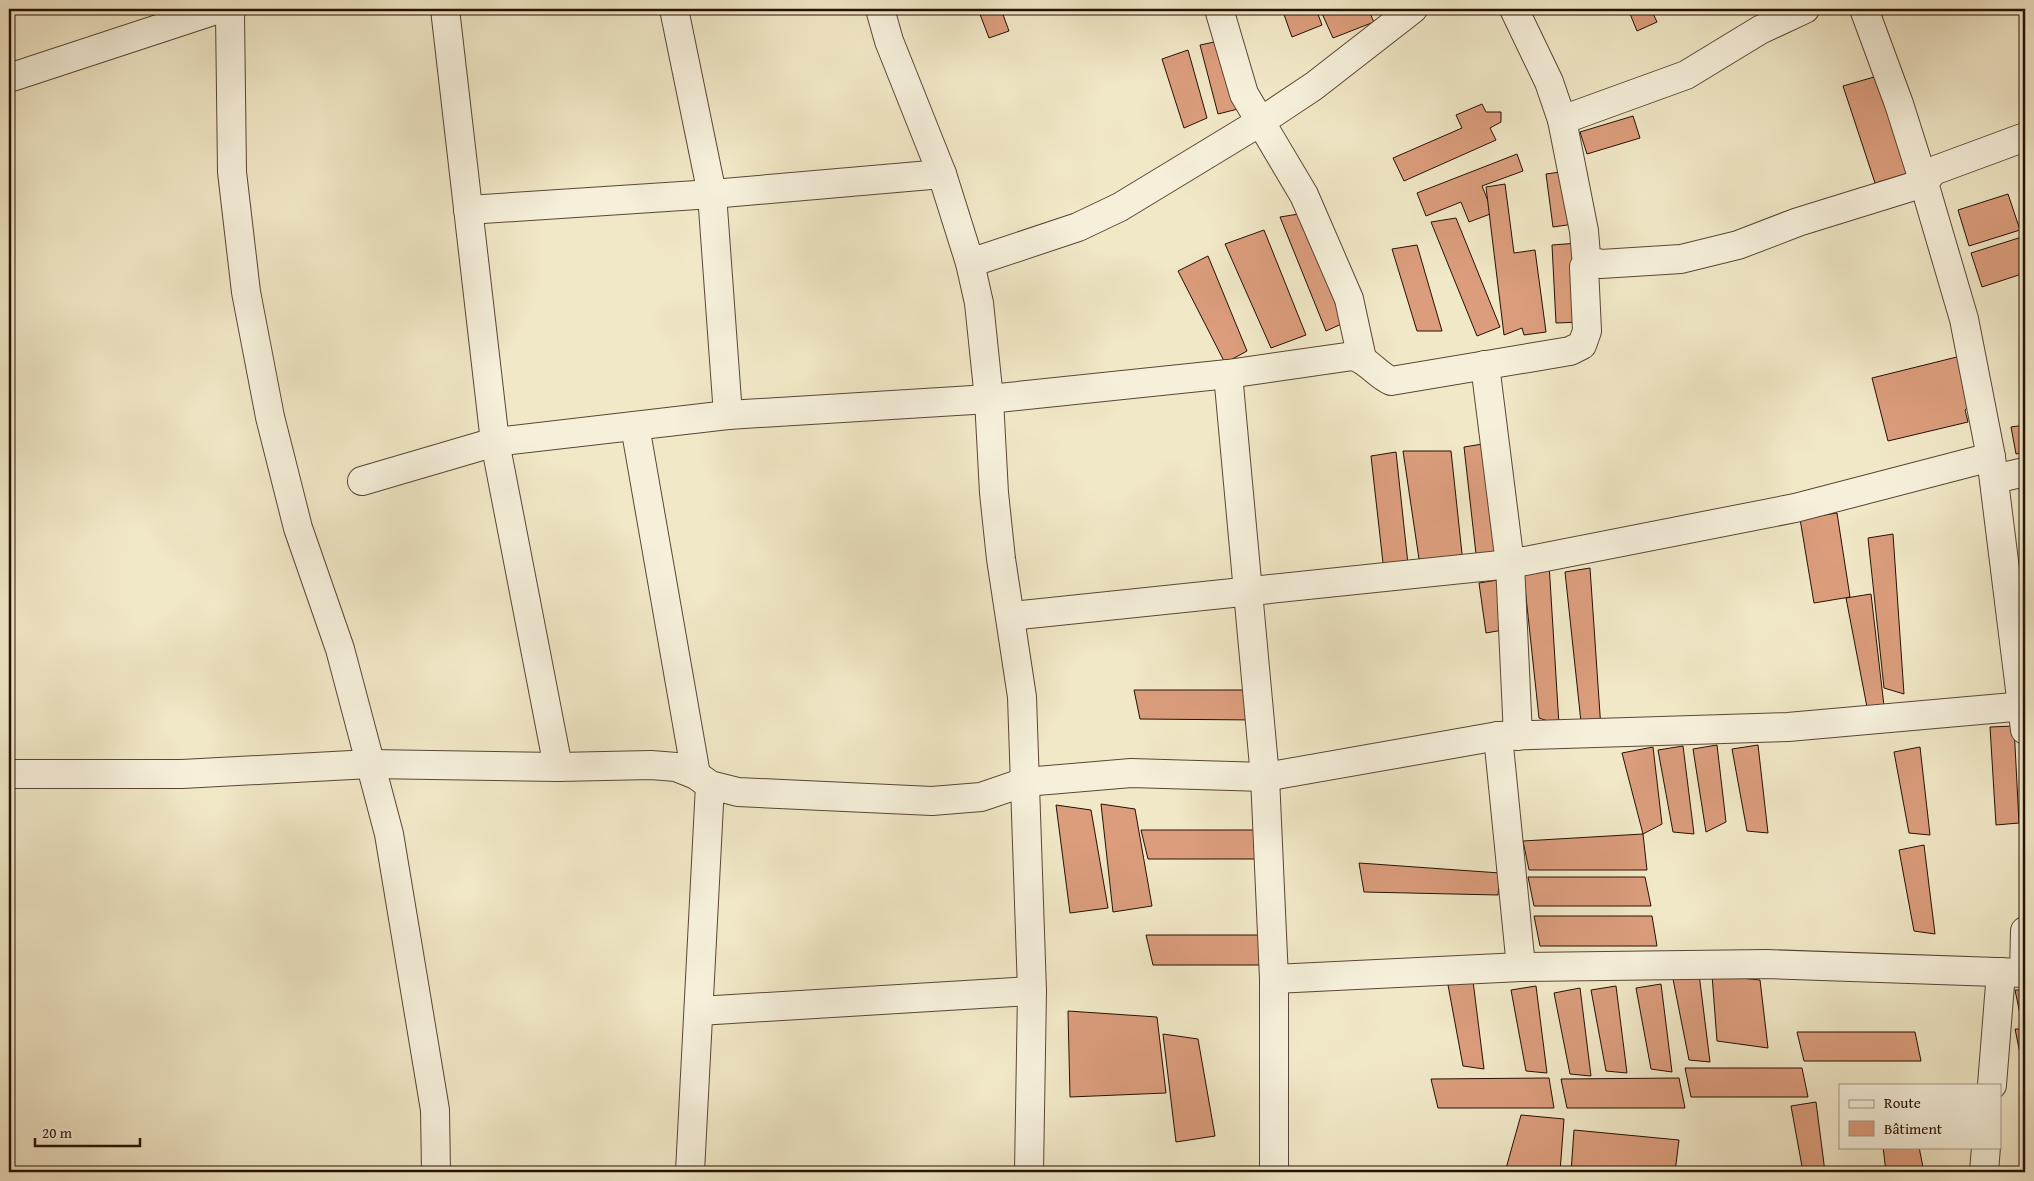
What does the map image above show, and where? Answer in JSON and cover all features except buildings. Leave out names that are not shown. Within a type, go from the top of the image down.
[{"type":"street","points":[[9,78],[219,9]]},
{"type":"street","points":[[232,9],[230,14],[232,172],[248,301],[270,417],[298,528],[340,648],[389,834],[433,1101],[436,1172]]},
{"type":"street","points":[[444,9],[495,442],[558,767]]},
{"type":"street","points":[[674,9],[712,194],[728,414]]},
{"type":"street","points":[[880,9],[889,41],[942,174],[970,263],[978,303],[989,399],[994,492],[1001,560],[1022,697],[1032,991],[1029,1172]]},
{"type":"street","points":[[1220,9],[1244,94],[1304,195],[1349,299],[1362,359]]},
{"type":"street","points":[[970,263],[1078,227],[1120,207],[1260,122],[1314,86],[1413,9]]},
{"type":"street","points":[[1514,9],[1549,82],[1562,120],[1584,231],[1586,255],[1590,261],[1601,264],[1681,259],[1738,244],[1798,222],[1924,183],[1933,171],[2025,137]]},
{"type":"street","points":[[1562,120],[1686,75],[1760,30],[1805,9]]},
{"type":"street","points":[[9,774],[182,774],[370,764],[558,767],[651,765],[676,767],[703,780],[738,792],[932,801],[982,797],[1025,782],[1131,773],[1265,777],[1508,736],[1788,727],[2024,714],[1993,468],[1964,319],[1899,104],[1864,9]]},
{"type":"street","points":[[468,210],[712,194],[942,174]]},
{"type":"street","points":[[362,481],[495,442],[728,414],[989,399],[1228,374],[1353,356],[1362,359],[1375,371],[1391,381],[1570,351],[1582,345],[1587,331],[1584,267],[1590,261]]},
{"type":"street","points":[[1485,365],[1510,564],[1508,736],[1521,968]]},
{"type":"street","points":[[1228,374],[1265,777],[1274,979],[1274,1172]]},
{"type":"street","points":[[636,426],[703,780],[699,1011],[690,1172]]},
{"type":"street","points":[[1011,616],[1510,564],[1993,468],[2025,472]]},
{"type":"street","points":[[1992,1084],[2025,931]]},
{"type":"street","points":[[1274,979],[1521,968],[1767,964],[2017,973]]},
{"type":"street","points":[[699,1011],[1032,991]]},
{"type":"street","points":[[1984,1172],[1986,1148]]}]
